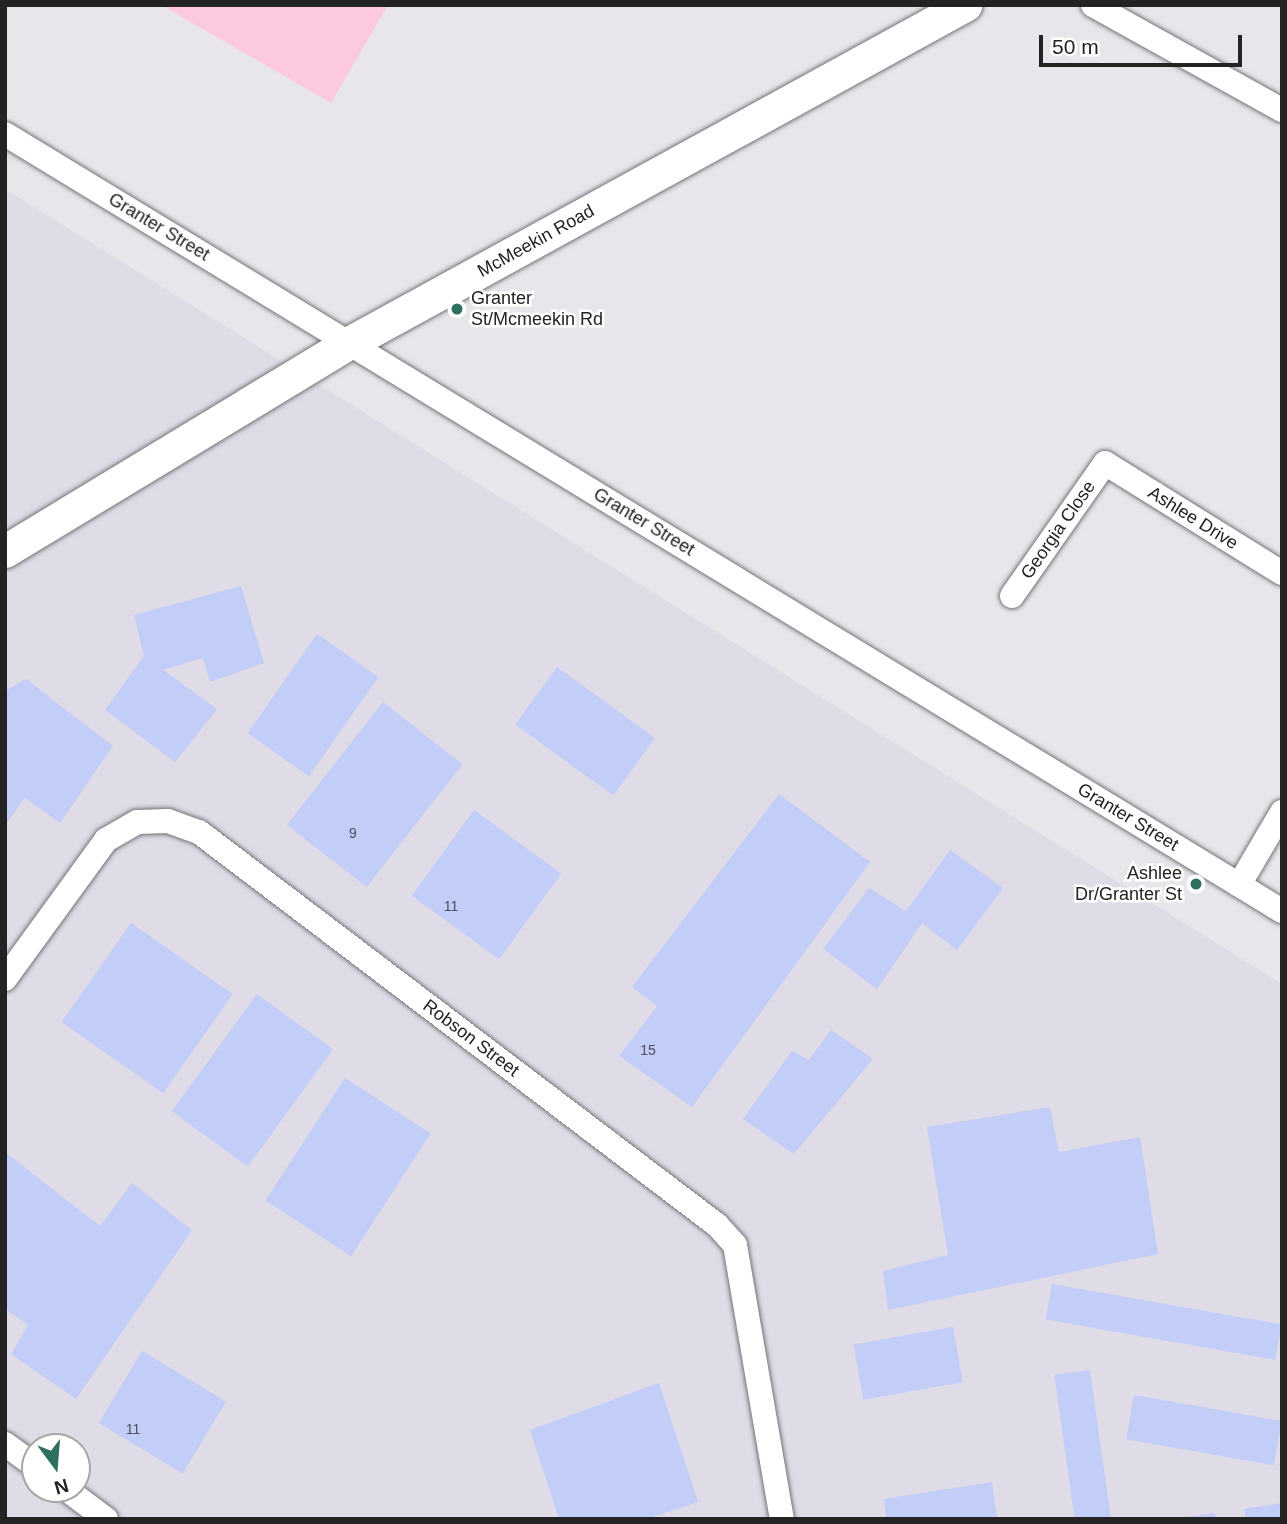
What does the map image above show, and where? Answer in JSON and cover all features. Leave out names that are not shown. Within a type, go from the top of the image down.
[{"type":"street","name":"McMeekin Road","points":[[5,551],[349,343],[965,5]]},
{"type":"street","points":[[1093,5],[1282,110]]},
{"type":"street","name":"Granter Street","points":[[5,134],[1282,911]]},
{"type":"street","name":"Ashlee Drive","points":[[1105,463],[1282,573]]},
{"type":"street","name":"Georgia Close","points":[[1012,596],[1105,463]]},
{"type":"street","points":[[1238,884],[1282,813]]},
{"type":"street","name":"Robson Street","points":[[5,979],[106,840],[137,821],[168,821],[199,832],[717,1225],[735,1245],[782,1519]]},
{"type":"street","points":[[5,1444],[21,1456]]},
{"type":"street","points":[[85,1503],[106,1519]]},
{"type":"shaded area","points":[[161,5],[388,5],[331,103]]},
{"type":"shaded area","points":[[5,189],[1282,984],[1282,1519],[5,1519]]},
{"type":"building","points":[[241,586],[264,663],[210,682],[203,658],[163,670],[217,709],[175,762],[105,710],[144,656],[134,615]]},
{"type":"building","points":[[317,634],[378,677],[309,776],[248,733]]},
{"type":"building","points":[[557,667],[655,738],[613,796],[515,724]]},
{"type":"building","points":[[26,679],[113,746],[60,823],[25,798],[5,825],[5,691]]},
{"type":"building","points":[[383,702],[463,764],[367,887],[287,825]]},
{"type":"building","points":[[779,794],[870,862],[692,1107],[619,1056],[657,1006],[632,987]]},
{"type":"building","points":[[474,810],[561,873],[499,959],[412,896]]},
{"type":"building","points":[[950,850],[1003,888],[957,950],[922,923],[877,989],[823,949],[869,888],[906,911]]},
{"type":"building","points":[[131,923],[233,994],[163,1093],[62,1022]]},
{"type":"building","points":[[257,994],[333,1049],[248,1167],[172,1111]]},
{"type":"building","points":[[831,1030],[873,1059],[794,1154],[743,1119],[792,1051],[809,1060]]},
{"type":"building","points":[[345,1078],[431,1134],[351,1256],[265,1200]]},
{"type":"building","points":[[1050,1107],[1059,1152],[1140,1137],[1158,1254],[888,1310],[883,1271],[948,1255],[927,1127]]},
{"type":"building","points":[[5,1152],[100,1226],[132,1183],[192,1230],[76,1399],[11,1354],[28,1325],[5,1309]]},
{"type":"building","points":[[1052,1284],[1281,1324],[1275,1360],[1046,1319]]},
{"type":"building","points":[[953,1327],[963,1382],[863,1400],[854,1345]]},
{"type":"building","points":[[142,1351],[226,1401],[183,1473],[99,1423]]},
{"type":"building","points":[[1090,1370],[1111,1519],[1075,1519],[1054,1375]]},
{"type":"building","points":[[659,1383],[698,1502],[646,1519],[559,1519],[530,1430]]},
{"type":"building","points":[[1134,1395],[1282,1421],[1274,1465],[1126,1439]]},
{"type":"building","points":[[992,1482],[997,1519],[886,1519],[884,1499]]},
{"type":"building","points":[[1282,1503],[1282,1519],[1246,1519],[1244,1509]]},
{"type":"building","points":[[1215,1513],[1216,1519],[1185,1519],[1185,1517]]},
{"type":"place","name":"Granter St/Mcmeekin Rd","points":[[457,309]]},
{"type":"place","name":"Ashlee Dr/Granter St","points":[[1196,884]]}]
